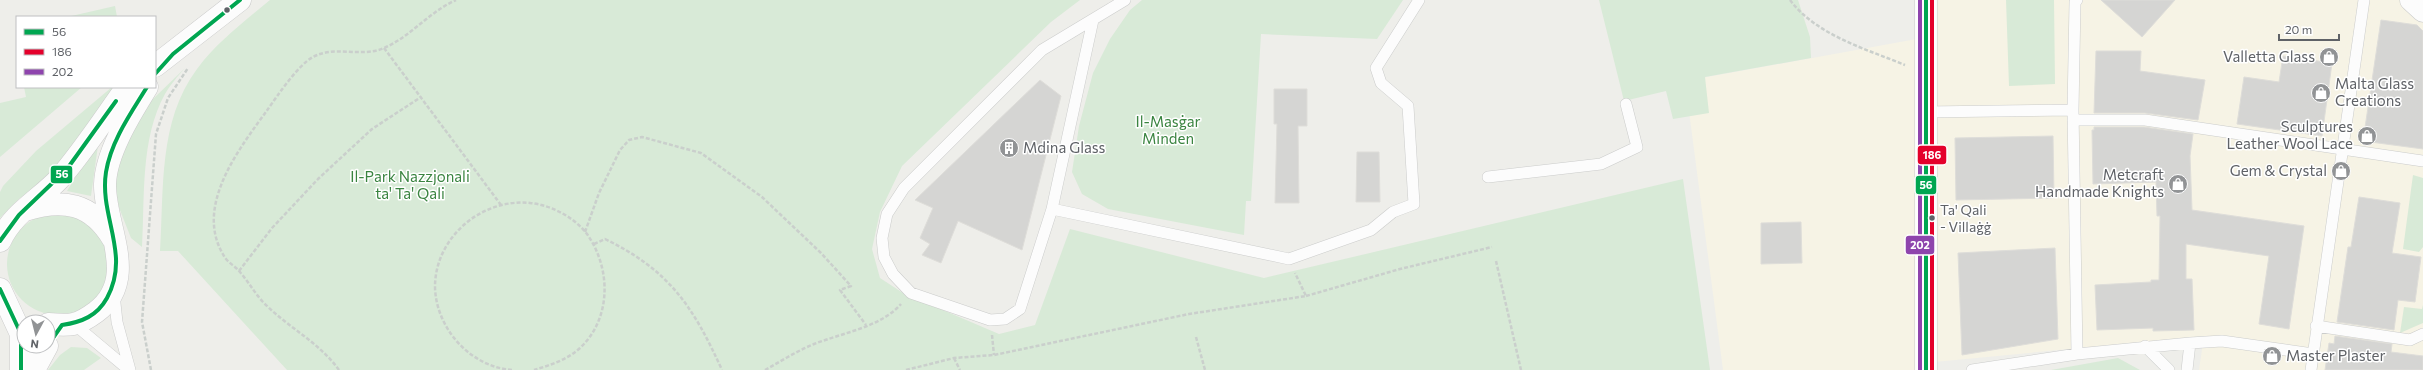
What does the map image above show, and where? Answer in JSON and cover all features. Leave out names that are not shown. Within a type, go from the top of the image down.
[{"type":"main road","points":[[156,73],[181,60],[240,0]]},
{"type":"main road","points":[[1926,0],[1926,370]]},
{"type":"main road","points":[[2411,0],[2423,11]]},
{"type":"main road","points":[[156,66],[181,60]]},
{"type":"main road","points":[[0,240],[6,228],[22,211],[59,179],[126,88]]},
{"type":"main road","points":[[61,324],[81,323],[101,308],[114,289],[119,266],[105,183],[113,150],[127,119],[146,88]]},
{"type":"main road","points":[[22,211],[44,204],[66,203],[86,210],[104,224],[115,243]]},
{"type":"main road","points":[[1,292],[20,314]]},
{"type":"main road","points":[[1,292],[21,334],[21,370]]},
{"type":"main road","points":[[34,370],[43,354]]},
{"type":"lane","points":[[1052,208],[1289,259],[1371,230],[1393,212],[1414,204],[1408,106],[1381,83],[1376,68],[1419,0]]},
{"type":"lane","points":[[2077,0],[2075,2],[2073,115],[2077,354]]},
{"type":"lane","points":[[2311,370],[2316,326],[2344,149],[2364,0]]},
{"type":"lane","points":[[1093,20],[1052,208],[1020,309],[1005,319],[990,320],[910,293],[892,274],[884,257],[882,238],[888,214],[904,188],[1042,50],[1122,1]]},
{"type":"lane","points":[[1488,177],[1601,164],[1637,147],[1626,104]]},
{"type":"lane","points":[[1926,112],[2073,115],[2145,120],[2423,161]]},
{"type":"lane","points":[[114,289],[117,322],[129,370]]},
{"type":"lane","points":[[61,324],[129,370]]},
{"type":"lane","points":[[2316,326],[2410,340],[2423,334]]},
{"type":"lane","points":[[1972,370],[2077,354],[2145,346],[2222,341],[2313,354]]},
{"type":"lane","points":[[2187,370],[2190,343]]},
{"type":"lane","points":[[2145,346],[2169,370]]},
{"type":"path","points":[[339,370],[331,358],[316,344],[292,327],[263,302],[239,271],[224,257],[219,246],[215,212],[222,180],[236,154],[285,84],[312,57],[335,52],[364,54],[384,48],[440,7],[456,0]]},
{"type":"path","points":[[1790,0],[1798,11],[1817,25],[1853,44],[1925,73]]},
{"type":"path","points":[[384,48],[501,205]]},
{"type":"path","points":[[151,370],[142,322],[156,134],[181,60]]},
{"type":"path","points":[[239,271],[272,228],[318,180],[372,129],[421,97]]},
{"type":"path","points":[[585,232],[599,193],[620,150],[629,140],[642,137],[701,153],[762,197],[821,253],[851,286],[840,290],[866,325]]},
{"type":"path","points":[[512,370],[501,369],[475,358],[454,340],[440,315],[436,287],[440,259],[454,235],[474,216],[501,205],[519,202],[538,204],[555,210],[571,219],[585,232],[594,244],[604,270],[605,298],[597,325],[580,348],[557,364],[534,370]]},
{"type":"path","points":[[594,244],[605,239],[640,258],[680,295],[703,327],[722,370]]},
{"type":"path","points":[[906,370],[954,358],[994,355],[1189,314],[1306,296],[1400,269],[1492,247]]},
{"type":"path","points":[[1289,259],[1306,296]]},
{"type":"path","points":[[1496,261],[1521,370]]},
{"type":"path","points":[[765,370],[813,344],[866,325],[895,310],[910,293]]},
{"type":"path","points":[[990,320],[994,355]]},
{"type":"path","points":[[1196,337],[1205,370]]},
{"type":"path","points":[[954,358],[960,370]]},
{"type":"shaded area","points":[[1937,0],[2423,0],[2423,370],[2199,370],[2204,336],[1924,363],[1914,370],[1723,370],[1685,81],[1933,36]]},
{"type":"green space","name":"Il-Park Nazzjonali ta' Ta' Qali","points":[[270,0],[1080,0],[1051,22],[902,166],[880,212],[872,249],[880,278],[903,293],[999,334],[1035,325],[1070,229],[1264,278],[1683,179],[1710,370],[287,370],[178,251],[160,251],[165,157],[175,111],[184,89],[197,69],[213,50]]},
{"type":"green space","name":"Il-Masġar Minden","points":[[1142,0],[1403,0],[1377,39],[1261,34],[1251,201],[1246,201],[1244,235],[1108,209],[1082,194],[1072,172],[1079,126],[1093,73],[1110,39],[1130,10]]},
{"type":"green space","points":[[1599,0],[1798,0],[1810,37],[1811,58],[1705,77],[1709,113],[1673,119],[1666,91],[1624,101]]},
{"type":"green space","points":[[2006,0],[2054,0],[2055,84],[2009,86]]},
{"type":"green space","points":[[115,6],[117,16],[71,16]]},
{"type":"green space","points":[[185,68],[165,94],[157,111],[151,130],[145,169],[142,247],[131,238],[116,200],[116,158],[152,100]]},
{"type":"green space","points":[[24,88],[81,88],[0,157],[0,103],[26,97]]},
{"type":"green space","points":[[111,88],[118,88],[42,186],[20,198],[0,218],[0,192],[3,186],[36,151]]},
{"type":"green space","points":[[99,138],[91,196],[67,191]]},
{"type":"green space","points":[[2413,175],[2423,178],[2423,247],[2419,252],[2403,249]]},
{"type":"green space","points":[[48,214],[68,214],[86,221],[101,236],[108,254],[108,274],[101,292],[86,307],[68,314],[48,314],[30,307],[15,292],[8,274],[8,254],[15,236],[30,221]]},
{"type":"green space","points":[[2423,305],[2423,323],[2400,333],[2404,307],[2422,309]]},
{"type":"green space","points":[[71,347],[87,348],[101,358],[84,370],[48,370],[60,355]]},
{"type":"green space","points":[[2118,358],[2140,370],[2051,370]]},
{"type":"building","points":[[2101,0],[2175,0],[2142,37]]},
{"type":"building","points":[[2381,20],[2417,25],[2423,31],[2423,149],[2363,141]]},
{"type":"building","points":[[2096,51],[2141,51],[2140,71],[2205,80],[2198,120],[2145,113],[2094,113]]},
{"type":"building","points":[[2283,56],[2332,63],[2322,136],[2237,124],[2244,77],[2279,82]]},
{"type":"building","name":"Mdina Glass","points":[[1040,80],[1061,96],[1022,250],[958,221],[941,263],[922,255],[930,244],[920,238],[933,208],[915,200]]},
{"type":"building","points":[[1274,89],[1307,89],[1307,126],[1298,126],[1299,203],[1275,203],[1277,124],[1274,124]]},
{"type":"building","points":[[2094,127],[2144,127],[2193,134],[2190,156],[2192,210],[2304,226],[2289,329],[2259,324],[2269,256],[2186,244],[2186,279],[2192,279],[2194,330],[2153,331],[2153,328],[2097,330],[2095,285],[2151,282],[2151,280],[2159,280],[2160,216],[2157,216],[2156,182],[2093,184],[2092,130],[2094,130]]},
{"type":"building","points":[[2053,136],[2054,198],[1956,200],[1955,138]]},
{"type":"building","points":[[1357,152],[1379,152],[1380,202],[1356,202]]},
{"type":"building","points":[[2359,197],[2400,203],[2392,253],[2421,257],[2415,302],[2398,300],[2394,330],[2337,322],[2348,247],[2351,247]]},
{"type":"building","points":[[1801,222],[1802,263],[1761,264],[1761,223]]},
{"type":"building","points":[[2055,248],[2058,339],[1962,355],[1958,253]]},
{"type":"building","points":[[2335,336],[2392,344],[2391,352],[2423,356],[2423,370],[2325,370],[2329,343],[2334,344]]},
{"type":"transit line","name":"56","points":[[156,73],[173,54],[240,0]]},
{"type":"transit line","name":"202","points":[[1920,0],[1920,370]]},
{"type":"transit line","name":"56","points":[[1926,0],[1926,370]]},
{"type":"transit line","name":"186","points":[[1932,0],[1932,370]]},
{"type":"transit line","name":"56","points":[[56,334],[62,325],[82,320],[94,314],[107,298],[114,282],[116,266],[115,251],[105,189],[106,172],[112,149],[117,138],[146,88]]},
{"type":"transit line","name":"56","points":[[0,241],[19,215],[67,169],[116,101]]},
{"type":"transit line","name":"56","points":[[0,289],[21,334],[21,370]]},
{"type":"place","name":"Valletta Glass","points":[[2329,57]]},
{"type":"place","name":"Malta Glass Creations","points":[[2321,93]]},
{"type":"place","name":"Sculptures Leather Wool Lace","points":[[2367,136]]},
{"type":"place","name":"Mdina Glass","points":[[1009,148]]},
{"type":"place","name":"Gem & Crystal","points":[[2341,171]]},
{"type":"place","name":"Metcraft Handmade Knights","points":[[2178,184]]},
{"type":"place","name":"Ta' Qali - Villaġġ","points":[[1932,218]]},
{"type":"place","name":"Master Plaster","points":[[2272,356]]}]
